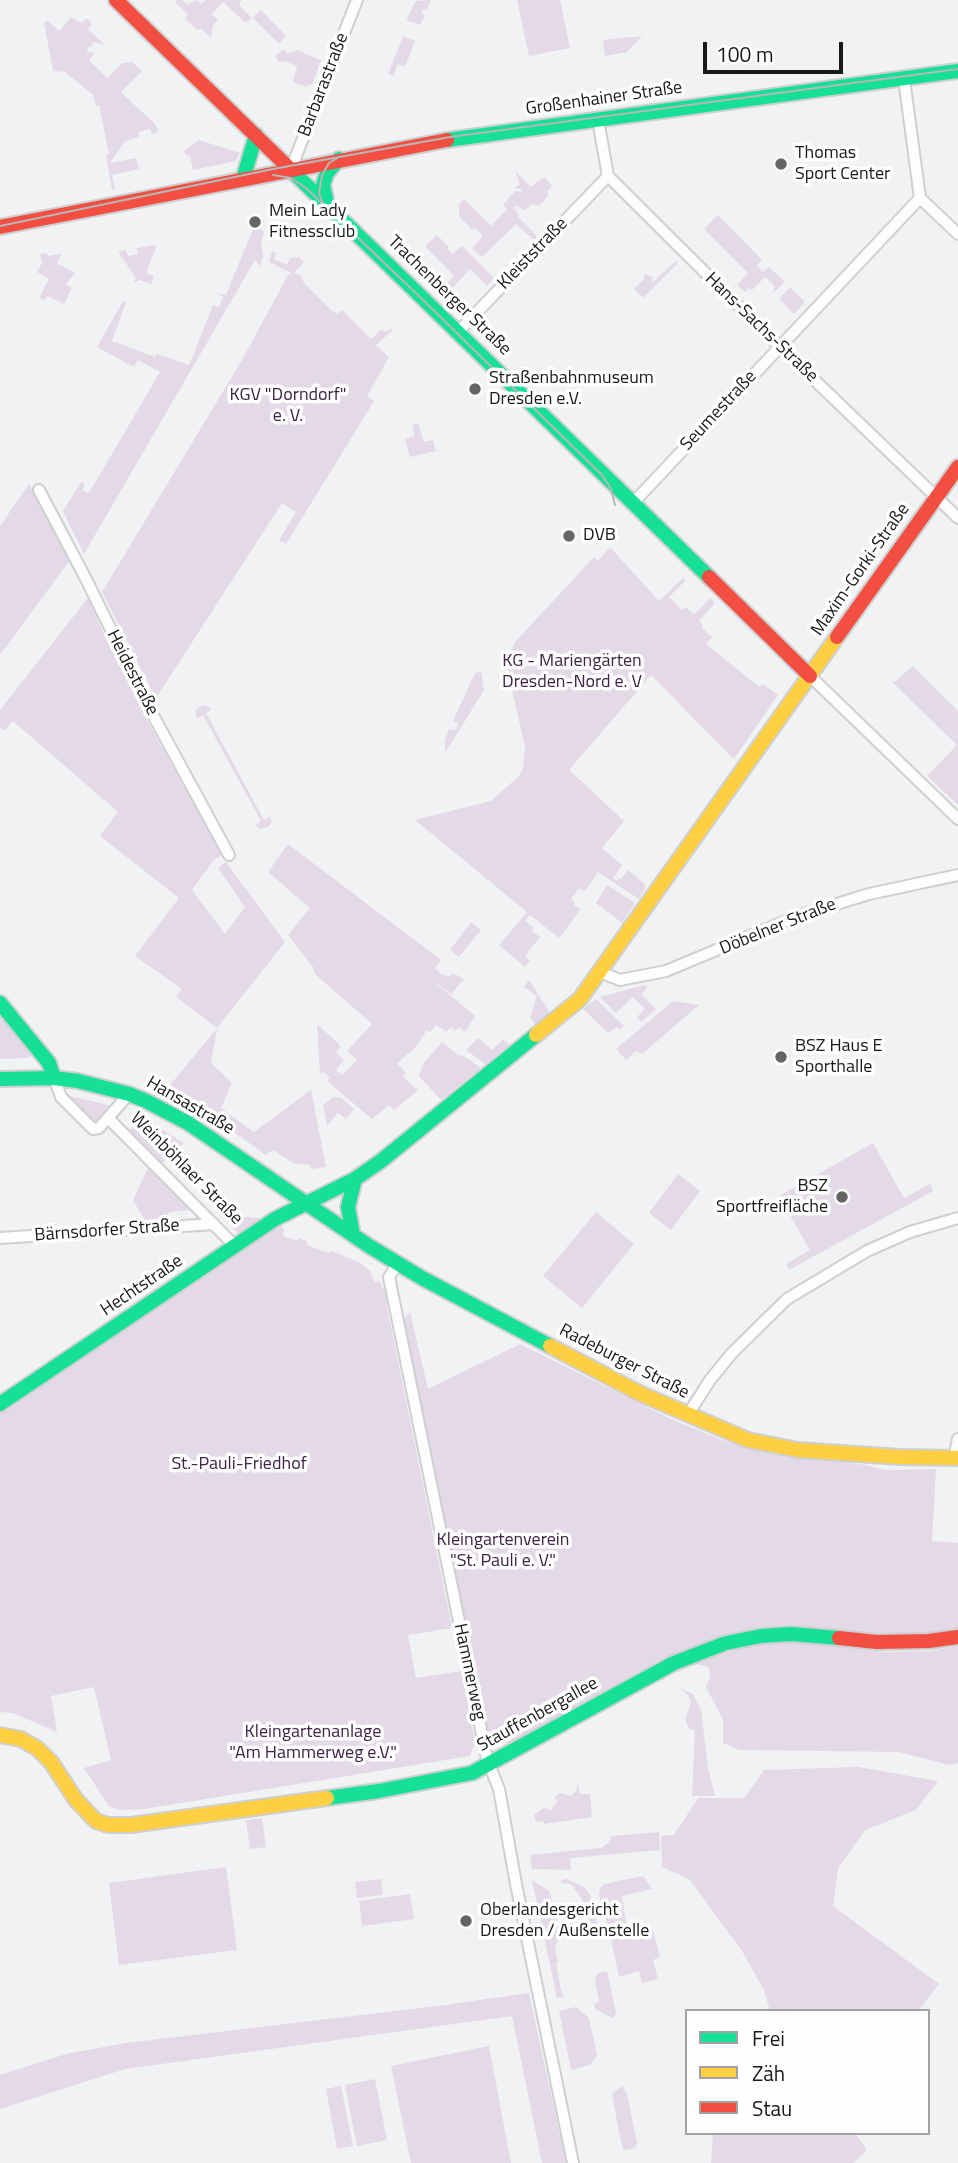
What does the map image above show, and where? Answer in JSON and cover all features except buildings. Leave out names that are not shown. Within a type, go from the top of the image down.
[{"type":"main road","points":[[116,0],[291,169]]},
{"type":"main road","name":"Großenhainer Straße","points":[[243,179],[419,144],[958,71]]},
{"type":"main road","points":[[0,228],[243,179],[256,135]]},
{"type":"main road","points":[[327,204],[323,185],[327,173],[339,159]]},
{"type":"main road","name":"Trachenberger Straße","points":[[291,169],[810,676]]},
{"type":"main road","name":"Maxim-Gorki-Straße","points":[[355,1180],[573,1005],[600,972],[958,467]]},
{"type":"main road","name":"Weinböhlaer Straße","points":[[0,1003],[49,1063],[54,1078]]},
{"type":"main road","name":"Hansastraße","points":[[0,1079],[54,1078],[129,1094],[188,1123],[306,1202]]},
{"type":"main road","points":[[306,1202],[355,1180]]},
{"type":"main road","points":[[353,1235],[348,1207],[355,1180]]},
{"type":"main road","name":"Radeburger Straße","points":[[306,1202],[398,1264],[479,1310],[687,1416],[748,1440],[799,1450],[872,1456],[956,1458]]},
{"type":"main road","name":"Hechtstraße","points":[[0,1404],[275,1219],[306,1202]]},
{"type":"main road","name":"Stauffenbergallee","points":[[0,1735],[21,1739],[38,1749],[51,1762],[87,1814],[96,1821],[108,1825],[131,1825],[379,1791],[471,1773],[674,1663],[726,1643],[761,1636],[791,1634],[877,1642],[958,1637]]},
{"type":"street","name":"Barbarastraße","points":[[291,169],[357,0]]},
{"type":"street","points":[[904,79],[920,198],[958,234]]},
{"type":"street","points":[[598,120],[608,176]]},
{"type":"street","name":"Kleiststraße","points":[[458,332],[608,176]]},
{"type":"street","name":"Hans-Sachs-Straße","points":[[608,176],[958,518]]},
{"type":"street","name":"Seumestraße","points":[[634,502],[920,198]]},
{"type":"street","name":"Heidestraße","points":[[39,490],[148,706],[229,855]]},
{"type":"street","points":[[810,676],[958,819]]},
{"type":"street","name":"Döbelner Straße","points":[[600,972],[620,980],[666,971],[798,916],[869,894],[958,875]]},
{"type":"street","name":"Weinböhlaer Straße","points":[[54,1078],[61,1097],[93,1129],[99,1128],[109,1119],[129,1094]]},
{"type":"street","name":"Weinböhlaer Straße","points":[[109,1119],[236,1247]]},
{"type":"street","points":[[687,1416],[710,1380],[732,1353],[787,1299],[867,1251],[910,1232],[958,1217]]},
{"type":"street","name":"Bärnsdorfer Straße","points":[[0,1238],[214,1224]]},
{"type":"street","name":"Hammerweg","points":[[398,1264],[388,1277],[489,1765],[499,1789],[518,1896],[573,2163]]},
{"type":"street","points":[[956,1458],[958,1439]]},
{"type":"green space","points":[[176,0],[187,4],[197,0],[201,4],[206,0],[241,0],[239,5],[252,18],[246,23],[223,2],[212,14],[218,20],[213,25],[211,38],[201,29],[197,30],[185,18],[188,14]]},
{"type":"green space","points":[[431,0],[427,10],[423,9],[421,13],[425,15],[420,25],[406,20],[416,1]]},
{"type":"green space","points":[[517,0],[560,0],[570,48],[529,56]]},
{"type":"green space","points":[[261,10],[286,36],[279,44],[253,18]]},
{"type":"green space","points":[[71,17],[82,23],[87,18],[92,24],[88,29],[105,45],[94,42],[87,52],[95,53],[89,60],[107,78],[122,63],[132,62],[142,71],[121,92],[156,125],[158,132],[152,134],[150,129],[138,132],[139,137],[125,141],[110,163],[136,158],[139,169],[112,175],[115,189],[112,190],[106,155],[109,154],[99,105],[96,106],[93,95],[65,72],[53,71],[44,23],[47,20],[59,31]]},
{"type":"green space","points":[[403,36],[415,41],[405,67],[398,64],[393,76],[388,74]]},
{"type":"green space","points":[[642,36],[627,52],[605,56],[603,40]]},
{"type":"green space","points":[[284,49],[287,54],[297,50],[321,60],[312,85],[308,84],[307,87],[293,82],[297,66],[285,61],[278,62],[276,55]]},
{"type":"green space","points":[[199,140],[240,153],[236,161],[193,170],[190,156],[184,151]]},
{"type":"green space","points":[[515,171],[531,187],[546,178],[552,186],[547,192],[549,195],[539,206],[531,204],[525,211],[516,205],[513,208],[536,235],[536,239],[516,224],[482,257],[472,248],[483,236],[475,228],[472,230],[459,216],[459,204],[464,199],[491,226],[507,209],[503,205],[515,191],[521,192],[521,189],[514,188],[520,184]]},
{"type":"green space","points":[[718,215],[762,260],[757,266],[763,272],[769,267],[785,282],[772,294],[775,286],[765,277],[752,290],[749,288],[745,292],[737,285],[748,273],[704,229]]},
{"type":"green space","points":[[255,224],[264,232],[260,266],[255,260],[84,554],[63,511],[81,482],[85,484],[82,490],[88,493],[92,488],[160,372],[138,360],[134,367],[97,347],[123,301],[126,302],[112,341],[155,357],[157,354],[189,365],[213,305],[219,307],[223,297],[216,292],[226,295]]},
{"type":"green space","points":[[437,235],[453,254],[462,246],[494,278],[487,286],[470,269],[444,297],[442,295],[444,292],[441,289],[454,276],[425,246]]},
{"type":"green space","points":[[157,245],[146,273],[154,276],[151,284],[140,280],[133,283],[136,278],[118,252],[126,250],[128,256],[138,254],[137,248]]},
{"type":"green space","name":"KGV \"Dorndorf\" e. V.","points":[[272,251],[276,253],[274,259],[287,265],[290,258],[299,257],[304,262],[294,273],[301,276],[304,283],[332,311],[337,314],[342,310],[371,339],[381,330],[386,332],[391,328],[393,330],[376,345],[389,357],[367,396],[374,401],[286,544],[279,540],[296,512],[282,503],[156,698],[102,592],[242,360],[291,273],[269,262]]},
{"type":"green space","points":[[47,253],[48,256],[62,254],[57,263],[75,273],[66,284],[72,288],[64,304],[47,296],[45,300],[39,298],[49,279],[37,272],[42,263],[40,254]]},
{"type":"green space","points":[[676,261],[678,263],[643,298],[634,289],[646,274],[653,277],[651,284]]},
{"type":"green space","points":[[790,287],[805,302],[794,314],[779,299]]},
{"type":"green space","points":[[418,423],[424,442],[433,440],[436,451],[410,457],[405,439],[415,436],[412,425]]},
{"type":"green space","points":[[29,484],[70,560],[0,655],[0,526]]},
{"type":"green space","name":"KG - Mariengärten Dresden-Nord e. V","points":[[610,547],[659,601],[683,578],[686,580],[669,597],[682,610],[686,607],[694,615],[710,598],[715,603],[699,621],[712,637],[706,644],[759,687],[763,684],[778,695],[734,759],[651,675],[569,770],[624,821],[602,848],[622,865],[613,878],[616,881],[621,879],[628,870],[645,884],[645,889],[639,899],[598,872],[585,891],[579,888],[571,899],[574,905],[581,909],[559,938],[530,915],[525,921],[540,937],[525,956],[530,960],[525,967],[499,945],[527,912],[415,820],[491,801],[519,776],[523,768],[525,747],[507,667],[512,648],[594,557],[598,561]]},
{"type":"green space","points":[[88,598],[148,722],[222,855],[213,861],[192,890],[225,934],[245,907],[218,868],[226,862],[285,942],[217,1028],[176,997],[182,989],[135,956],[179,898],[100,836],[118,812],[13,721],[4,731],[0,728],[0,710]]},
{"type":"green space","points":[[913,666],[958,711],[958,805],[927,776],[957,745],[893,683]]},
{"type":"green space","points":[[481,671],[484,690],[445,753],[445,740],[449,729],[456,730],[459,724],[453,721],[475,673]]},
{"type":"green space","points":[[202,705],[210,707],[211,710],[206,713],[264,820],[270,817],[272,822],[268,827],[260,829],[256,825],[261,821],[203,715],[197,718],[195,711]]},
{"type":"green space","points":[[288,844],[441,960],[435,968],[440,973],[449,977],[453,973],[464,979],[451,994],[428,977],[475,1016],[465,1032],[459,1027],[455,1031],[451,1027],[446,1032],[436,1025],[430,1032],[427,1030],[415,1048],[397,1063],[406,1073],[403,1077],[418,1090],[394,1110],[389,1105],[372,1119],[327,1081],[330,1077],[323,1072],[320,1074],[317,1024],[341,1046],[336,1053],[344,1060],[336,1070],[342,1075],[357,1060],[347,1051],[372,1024],[315,974],[313,967],[288,935],[310,908],[268,872]]},
{"type":"green space","points":[[607,885],[635,903],[622,923],[596,903]]},
{"type":"green space","points":[[471,922],[481,930],[459,957],[450,950]]},
{"type":"green space","points":[[529,980],[550,1013],[535,1024],[530,1018],[537,996],[524,987]]},
{"type":"green space","points":[[645,985],[647,988],[641,994],[656,1009],[641,1022],[637,1017],[645,1009],[633,997],[616,1013],[600,997]]},
{"type":"green space","points":[[596,999],[624,1026],[620,1030],[617,1027],[608,1033],[583,1009]]},
{"type":"green space","points":[[673,1001],[699,1005],[642,1054],[636,1051],[626,1060],[616,1049]]},
{"type":"green space","points":[[0,1016],[33,1054],[28,1058],[0,1059]]},
{"type":"green space","points":[[217,1028],[211,1063],[232,1083],[221,1108],[254,1132],[311,1090],[326,1167],[311,1169],[310,1165],[293,1163],[273,1150],[266,1155],[221,1123],[166,1090]]},
{"type":"green space","points":[[478,1038],[493,1050],[503,1039],[510,1045],[485,1064],[466,1050]]},
{"type":"green space","points":[[442,1042],[459,1056],[462,1055],[481,1068],[441,1100],[419,1076],[424,1063]]},
{"type":"green space","points":[[65,1095],[101,1103],[114,1107],[95,1122]]},
{"type":"green space","points":[[333,1097],[341,1098],[354,1109],[346,1119],[338,1113],[327,1126],[323,1105]]},
{"type":"green space","points":[[141,1118],[184,1143],[162,1163],[129,1131]]},
{"type":"green space","name":"BSZ Sportfreifläche","points":[[873,1143],[904,1198],[930,1184],[933,1191],[789,1270],[786,1264],[810,1250],[779,1196]]},
{"type":"green space","points":[[148,1168],[190,1210],[169,1212],[165,1220],[145,1221],[133,1200]]},
{"type":"green space","points":[[678,1174],[700,1191],[671,1230],[649,1213]]},
{"type":"green space","points":[[596,1212],[634,1244],[582,1308],[543,1276]]},
{"type":"green space","points":[[221,1216],[261,1218],[239,1234]]},
{"type":"green space","name":"St.-Pauli-Friedhof","points":[[280,1226],[284,1229],[283,1236],[297,1241],[299,1238],[308,1242],[307,1245],[328,1253],[332,1251],[360,1263],[370,1271],[375,1282],[379,1281],[386,1294],[452,1628],[408,1635],[416,1678],[462,1671],[475,1743],[470,1756],[144,1809],[120,1810],[109,1806],[84,1768],[111,1760],[94,1687],[51,1696],[57,1732],[13,1713],[0,1712],[0,1412]]},
{"type":"green space","name":"Kleingartenverein \"St. Pauli e. V.\"","points":[[410,1312],[428,1389],[520,1344],[671,1419],[727,1442],[769,1453],[866,1465],[884,1470],[936,1469],[932,1541],[958,1543],[958,1629],[893,1636],[783,1625],[742,1631],[693,1646],[669,1657],[625,1679],[614,1688],[511,1746],[487,1730],[404,1318]]},
{"type":"green space","points":[[785,1641],[887,1652],[931,1651],[958,1646],[958,1763],[949,1765],[899,1752],[739,1750],[723,1743],[723,1720],[706,1687],[710,1677],[709,1667],[695,1664],[747,1646]]},
{"type":"green space","points":[[679,1688],[693,1694],[701,1710],[708,1768],[715,1796],[692,1796],[695,1730],[689,1729],[685,1720],[691,1703],[688,1695]]},
{"type":"green space","points":[[858,1767],[938,1781],[916,1810],[865,1830],[838,1868],[833,1906],[939,1984],[920,2009],[769,2009],[764,1990],[742,1951],[689,1879],[662,1867],[661,1836],[674,1835],[698,1798],[744,1798],[764,1770]]},
{"type":"green space","points":[[577,1781],[580,1794],[590,1794],[592,1817],[544,1824],[543,1821],[536,1822],[534,1815],[545,1807],[550,1811],[558,1801],[554,1797],[560,1793],[571,1796],[577,1790]]},
{"type":"green space","points":[[262,1818],[266,1847],[250,1849],[246,1820]]},
{"type":"green space","points":[[659,1832],[660,1850],[570,1858],[571,1870],[532,1869],[530,1855],[601,1848],[609,1842],[611,1836]]},
{"type":"green space","points":[[226,1867],[237,1950],[119,1965],[109,1883]]},
{"type":"green space","points":[[643,1876],[652,1889],[622,1896],[627,1928],[609,1932],[599,1895],[600,1888],[604,1884]]},
{"type":"green space","points":[[381,1879],[383,1895],[357,1898],[355,1882]]},
{"type":"green space","points":[[567,1879],[584,1887],[590,1895],[599,1931],[592,1932],[588,1910],[580,1896],[571,1884],[562,1883],[561,1880]]},
{"type":"green space","points":[[532,1880],[549,1891],[556,1913],[559,1938],[555,1948],[556,1963],[564,1997],[557,1998]]},
{"type":"green space","points":[[410,1894],[414,1919],[362,1926],[359,1901]]},
{"type":"green space","points":[[653,1930],[660,1957],[653,1960],[658,1979],[642,1983],[639,1971],[619,1977],[611,1939]]},
{"type":"green space","points":[[607,1971],[616,2014],[612,2018],[595,2009],[594,2004],[599,2002],[595,1979],[598,1973]]},
{"type":"green space","points":[[529,1993],[566,2163],[542,2163],[512,2016],[125,2069],[0,2109],[0,2075],[66,2054],[126,2043]]},
{"type":"green space","points":[[576,2007],[589,2018],[597,2055],[590,2065],[571,2070],[559,2011]]},
{"type":"green space","points":[[489,2046],[511,2163],[411,2163],[391,2066]]},
{"type":"green space","points":[[375,2079],[387,2140],[357,2146],[345,2085]]},
{"type":"green space","points":[[341,2086],[353,2146],[337,2149],[326,2089]]},
{"type":"green space","points":[[622,2086],[627,2094],[637,2143],[635,2148],[625,2150],[612,2094]]},
{"type":"green space","points":[[713,2135],[856,2135],[867,2150],[853,2163],[711,2163]]},
{"type":"tram line","points":[[0,226],[273,169],[450,137],[958,69]]},
{"type":"tram line","points":[[323,204],[319,193],[322,175],[329,163],[339,157]]},
{"type":"tram line","points":[[273,175],[291,178],[306,188],[421,298],[602,475],[611,489],[615,505]]},
{"type":"traffic: fast","points":[[447,140],[958,71]]},
{"type":"traffic: fast","points":[[243,179],[256,135]]},
{"type":"traffic: fast","points":[[327,203],[323,185],[327,173],[339,159]]},
{"type":"traffic: fast","points":[[290,169],[709,577]]},
{"type":"traffic: fast","points":[[0,1003],[49,1063],[54,1078]]},
{"type":"traffic: fast","points":[[0,1404],[275,1219],[355,1179],[381,1161],[536,1035]]},
{"type":"traffic: fast","points":[[0,1079],[54,1078],[78,1081],[146,1101],[188,1123],[369,1246],[422,1278],[550,1346]]},
{"type":"traffic: fast","points":[[353,1235],[348,1207],[355,1179]]},
{"type":"traffic: fast","points":[[327,1798],[472,1773],[674,1663],[726,1643],[761,1636],[791,1634],[839,1638]]},
{"type":"traffic: slow","points":[[536,1035],[580,999],[837,637]]},
{"type":"traffic: slow","points":[[550,1346],[641,1394],[748,1440],[798,1450],[958,1458]]},
{"type":"traffic: slow","points":[[0,1735],[21,1739],[38,1749],[51,1762],[76,1800],[96,1821],[108,1825],[131,1825],[327,1798]]},
{"type":"traffic: jam","points":[[116,0],[290,169]]},
{"type":"traffic: jam","points":[[0,227],[447,140]]},
{"type":"traffic: jam","points":[[837,637],[958,467]]},
{"type":"traffic: jam","points":[[709,577],[810,676]]},
{"type":"traffic: jam","points":[[839,1638],[877,1642],[929,1641],[958,1637]]},
{"type":"place","name":"Thomas Sport Center","points":[[781,164]]},
{"type":"place","name":"Mein Lady Fitnessclub","points":[[255,222]]},
{"type":"place","name":"Straßenbahnmuseum Dresden e.V.","points":[[475,389]]},
{"type":"place","name":"DVB","points":[[569,536]]},
{"type":"place","name":"BSZ Haus E Sporthalle","points":[[781,1057]]},
{"type":"place","name":"BSZ Sportfreifläche","points":[[842,1197]]},
{"type":"place","name":"Oberlandesgericht Dresden / Außenstelle","points":[[466,1921]]},
{"type":"park label","name":"Kleingartenanlage \"Am Hammerweg e.V.\"","points":[[313,1743]]}]
